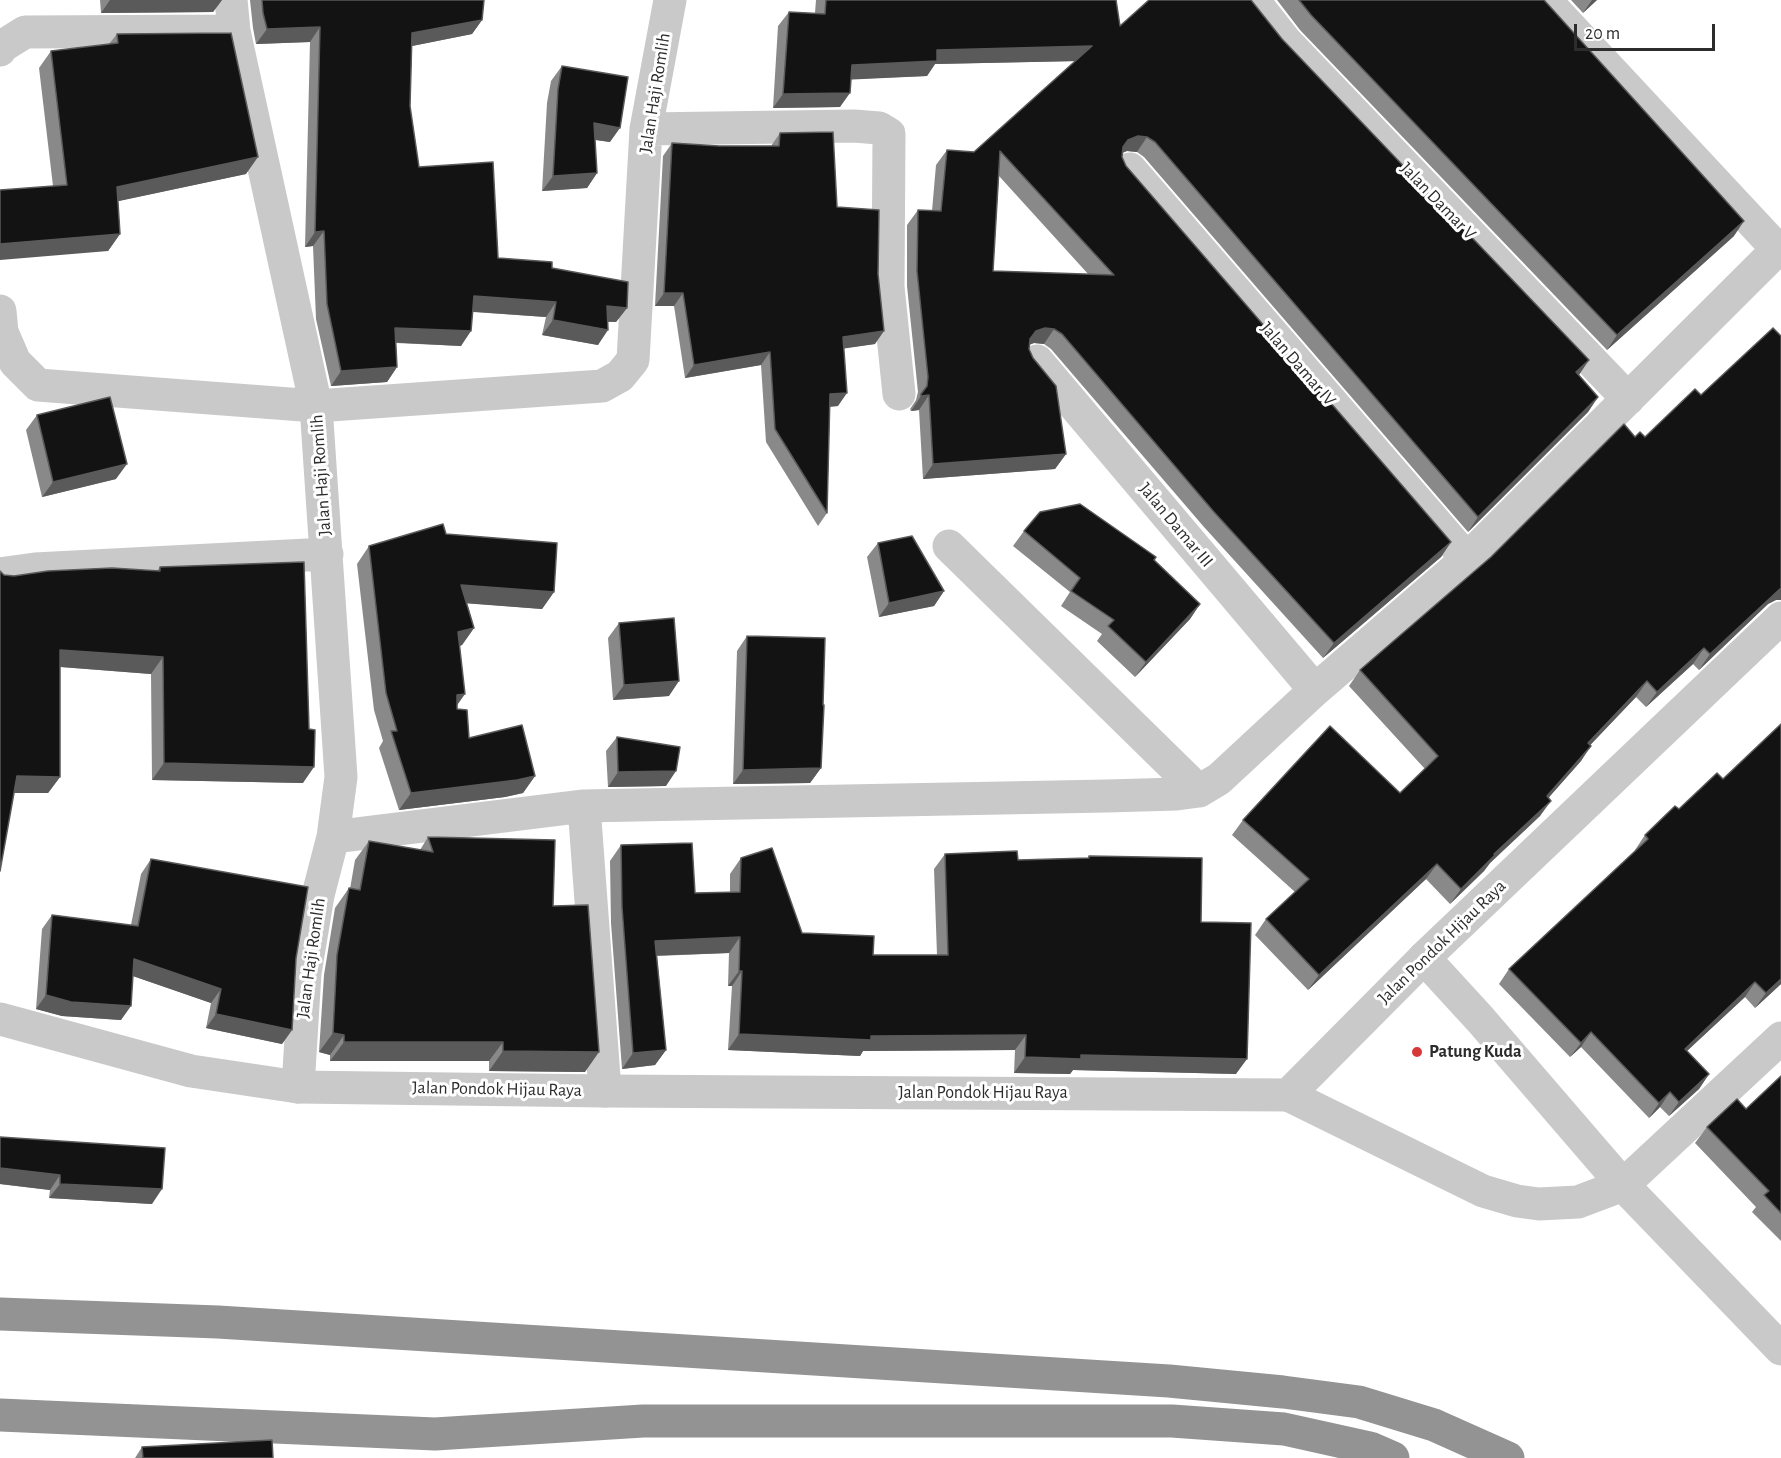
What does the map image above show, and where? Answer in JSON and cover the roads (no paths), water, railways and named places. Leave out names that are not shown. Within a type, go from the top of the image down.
[{"type":"highway","points":[[0,1314],[218,1322],[1181,1382],[1359,1402],[1434,1425],[1508,1458]]},
{"type":"highway","points":[[0,1415],[435,1434],[643,1420],[1172,1420],[1284,1429],[1370,1448],[1393,1458]]},
{"type":"street","name":"Jalan Haji Romlih","points":[[298,1087],[305,973],[318,895],[333,837],[341,777],[316,406],[602,386],[620,376],[633,360],[646,129],[670,0]]},
{"type":"street","name":"Jalan Damar V","points":[[1253,0],[1286,42],[1628,399]]},
{"type":"street","points":[[333,837],[584,806],[1177,794],[1198,791],[1219,779],[1315,690],[1467,559],[1780,249],[1545,0]]},
{"type":"street","points":[[0,50],[1,47],[25,32],[232,15],[316,406],[38,385],[15,362],[2,332],[0,310]]},
{"type":"street","points":[[646,129],[854,126],[879,128],[889,134],[888,287],[899,394]]},
{"type":"street","name":"Jalan Damar IV","points":[[1130,169],[1467,559]]},
{"type":"street","name":"Jalan Damar III","points":[[1037,361],[1315,690]]},
{"type":"street","points":[[949,546],[1198,791]]},
{"type":"street","points":[[0,574],[35,569],[327,554]]},
{"type":"street","name":"Jalan Pondok Hijau Raya","points":[[0,1019],[191,1071],[298,1087],[1288,1095],[1424,958],[1781,618]]},
{"type":"street","points":[[584,806],[605,1091]]},
{"type":"street","points":[[1424,958],[1480,1019],[1623,1185],[1781,1349]]},
{"type":"street","points":[[1288,1095],[1483,1191],[1517,1201],[1539,1204],[1578,1202],[1623,1185],[1781,1038]]},
{"type":"place","name":"Patung Kuda","points":[[1417,1052]]}]
